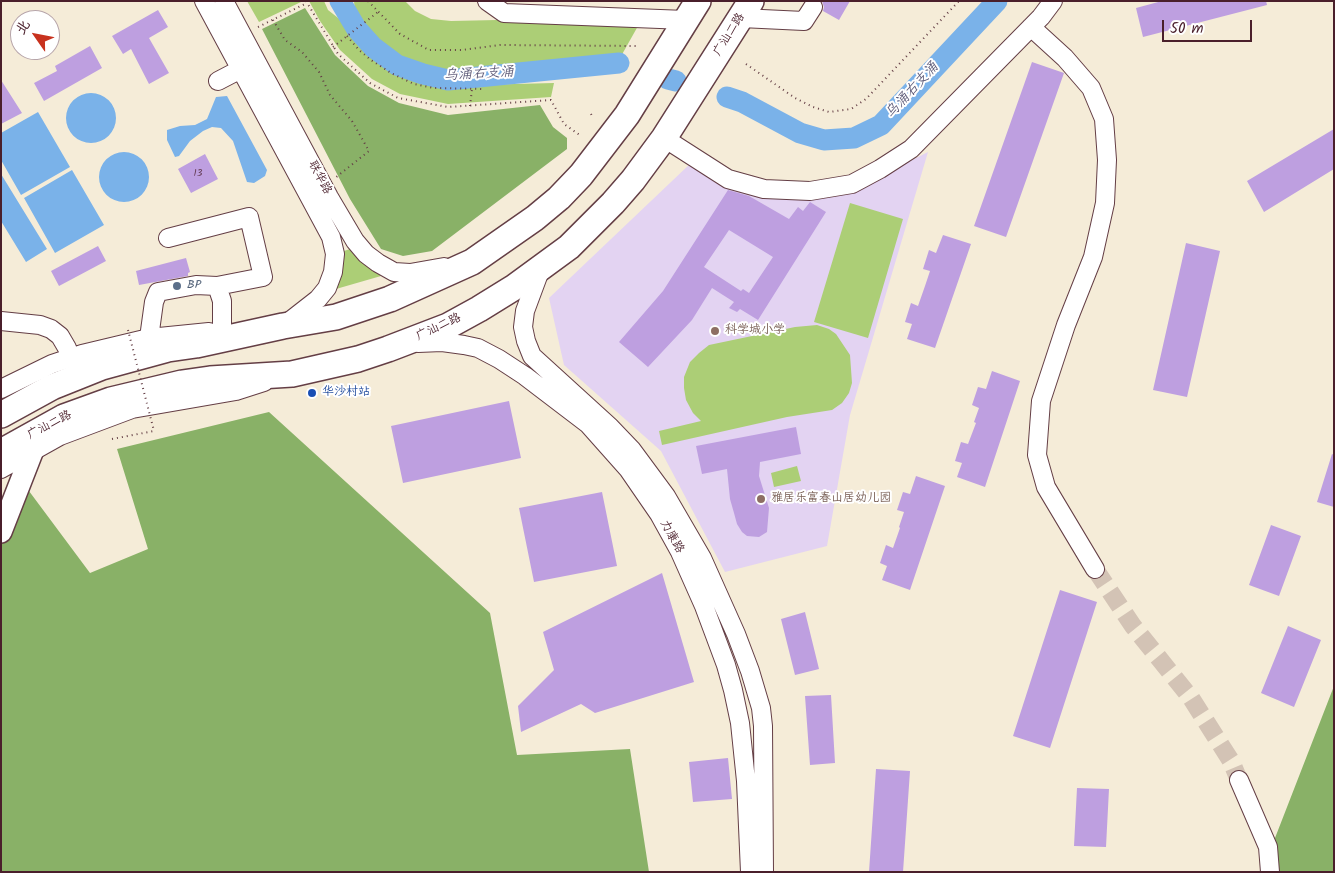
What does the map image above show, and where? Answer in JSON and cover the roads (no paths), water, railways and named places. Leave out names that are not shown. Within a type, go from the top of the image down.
[{"type":"highway","name":"广汕二路","points":[[1,452],[64,417],[132,394],[210,379],[292,374],[358,359],[448,326],[479,309],[541,268],[568,247],[613,203],[633,180],[669,131],[746,10]]},
{"type":"highway","points":[[1,415],[77,376],[168,349],[336,317],[364,309],[413,290],[472,262],[528,223],[559,198],[581,175],[627,114],[686,20]]},
{"type":"main road","points":[[1,532],[33,450]]},
{"type":"street","name":"联华路","points":[[204,1],[331,237],[335,254],[333,272],[327,288],[318,299],[282,326]]},
{"type":"street","name":"联华路","points":[[224,1],[329,196],[355,241],[366,254],[378,264],[394,272],[410,273],[472,262]]},
{"type":"street","points":[[487,1],[504,12],[686,20]]},
{"type":"street","points":[[669,131],[728,179],[764,189],[810,191],[852,184],[911,149],[1031,27],[1053,1]]},
{"type":"street","points":[[746,10],[804,21],[813,6]]},
{"type":"street","points":[[1031,27],[1065,58],[1091,88],[1104,119],[1107,160],[1105,203],[1093,257],[1066,325],[1041,402],[1037,455],[1046,487],[1095,569]]},
{"type":"street","points":[[218,81],[241,69]]},
{"type":"street","points":[[149,338],[154,302],[158,292],[196,285],[217,286],[263,277],[249,217],[168,238]]},
{"type":"street","name":"力康路","points":[[541,268],[525,311],[523,327],[532,356],[610,427],[632,450],[666,496],[702,558],[736,634],[750,671],[761,708],[763,726],[764,872]]},
{"type":"street","points":[[217,286],[222,300],[222,331]]},
{"type":"street","points":[[1,321],[40,325],[51,329],[60,336],[67,348]]},
{"type":"street","points":[[1,389],[52,364],[82,354],[149,338],[282,326]]},
{"type":"street","name":"力康路","points":[[405,343],[442,342],[464,345],[478,348],[500,359],[526,376],[588,424],[613,451],[646,494],[671,534],[688,568],[715,633],[734,690],[740,723],[746,781],[750,872]]},
{"type":"street","points":[[1,374],[9,377],[23,378]]},
{"type":"street","points":[[1,469],[33,450],[88,424],[132,409],[236,391],[292,374]]},
{"type":"street","points":[[1239,780],[1268,847],[1270,872]]},
{"type":"water","points":[[91,93],[105,97],[112,104],[116,118],[112,132],[105,139],[91,143],[77,139],[70,132],[66,118],[70,104],[77,97]]},
{"type":"water","points":[[227,96],[267,170],[265,176],[254,183],[247,182],[233,141],[221,128],[212,127],[203,131],[190,141],[179,156],[175,157],[167,140],[167,130],[180,126],[195,125],[207,119],[216,97]]},
{"type":"water","points":[[38,112],[70,167],[21,195],[1,160],[1,133]]},
{"type":"water","points":[[124,152],[138,156],[145,163],[149,177],[145,191],[138,198],[124,202],[110,198],[103,191],[99,177],[103,163],[110,156]]},
{"type":"water","points":[[72,170],[104,225],[55,253],[24,198]]},
{"type":"water","points":[[1,174],[47,249],[26,262],[1,221]]},
{"type":"waterway","name":"乌涌右支涌","points":[[340,1],[356,28],[373,47],[397,65],[448,80],[619,63]]},
{"type":"waterway","name":"乌涌右支涌","points":[[727,97],[742,102],[800,133],[824,140],[854,138],[881,125],[997,1]]},
{"type":"waterway","name":"乌涌右支涌","points":[[668,79],[676,81]]},
{"type":"tunnel","points":[[1095,569],[1133,626],[1191,698],[1231,761],[1239,780]]},
{"type":"place","name":"BP","points":[[177,286]]},
{"type":"place","name":"科学城小学","points":[[715,331]]},
{"type":"place","name":"华沙村站","points":[[312,393]]},
{"type":"place","name":"雅居乐富春山居幼儿园","points":[[761,499]]}]
